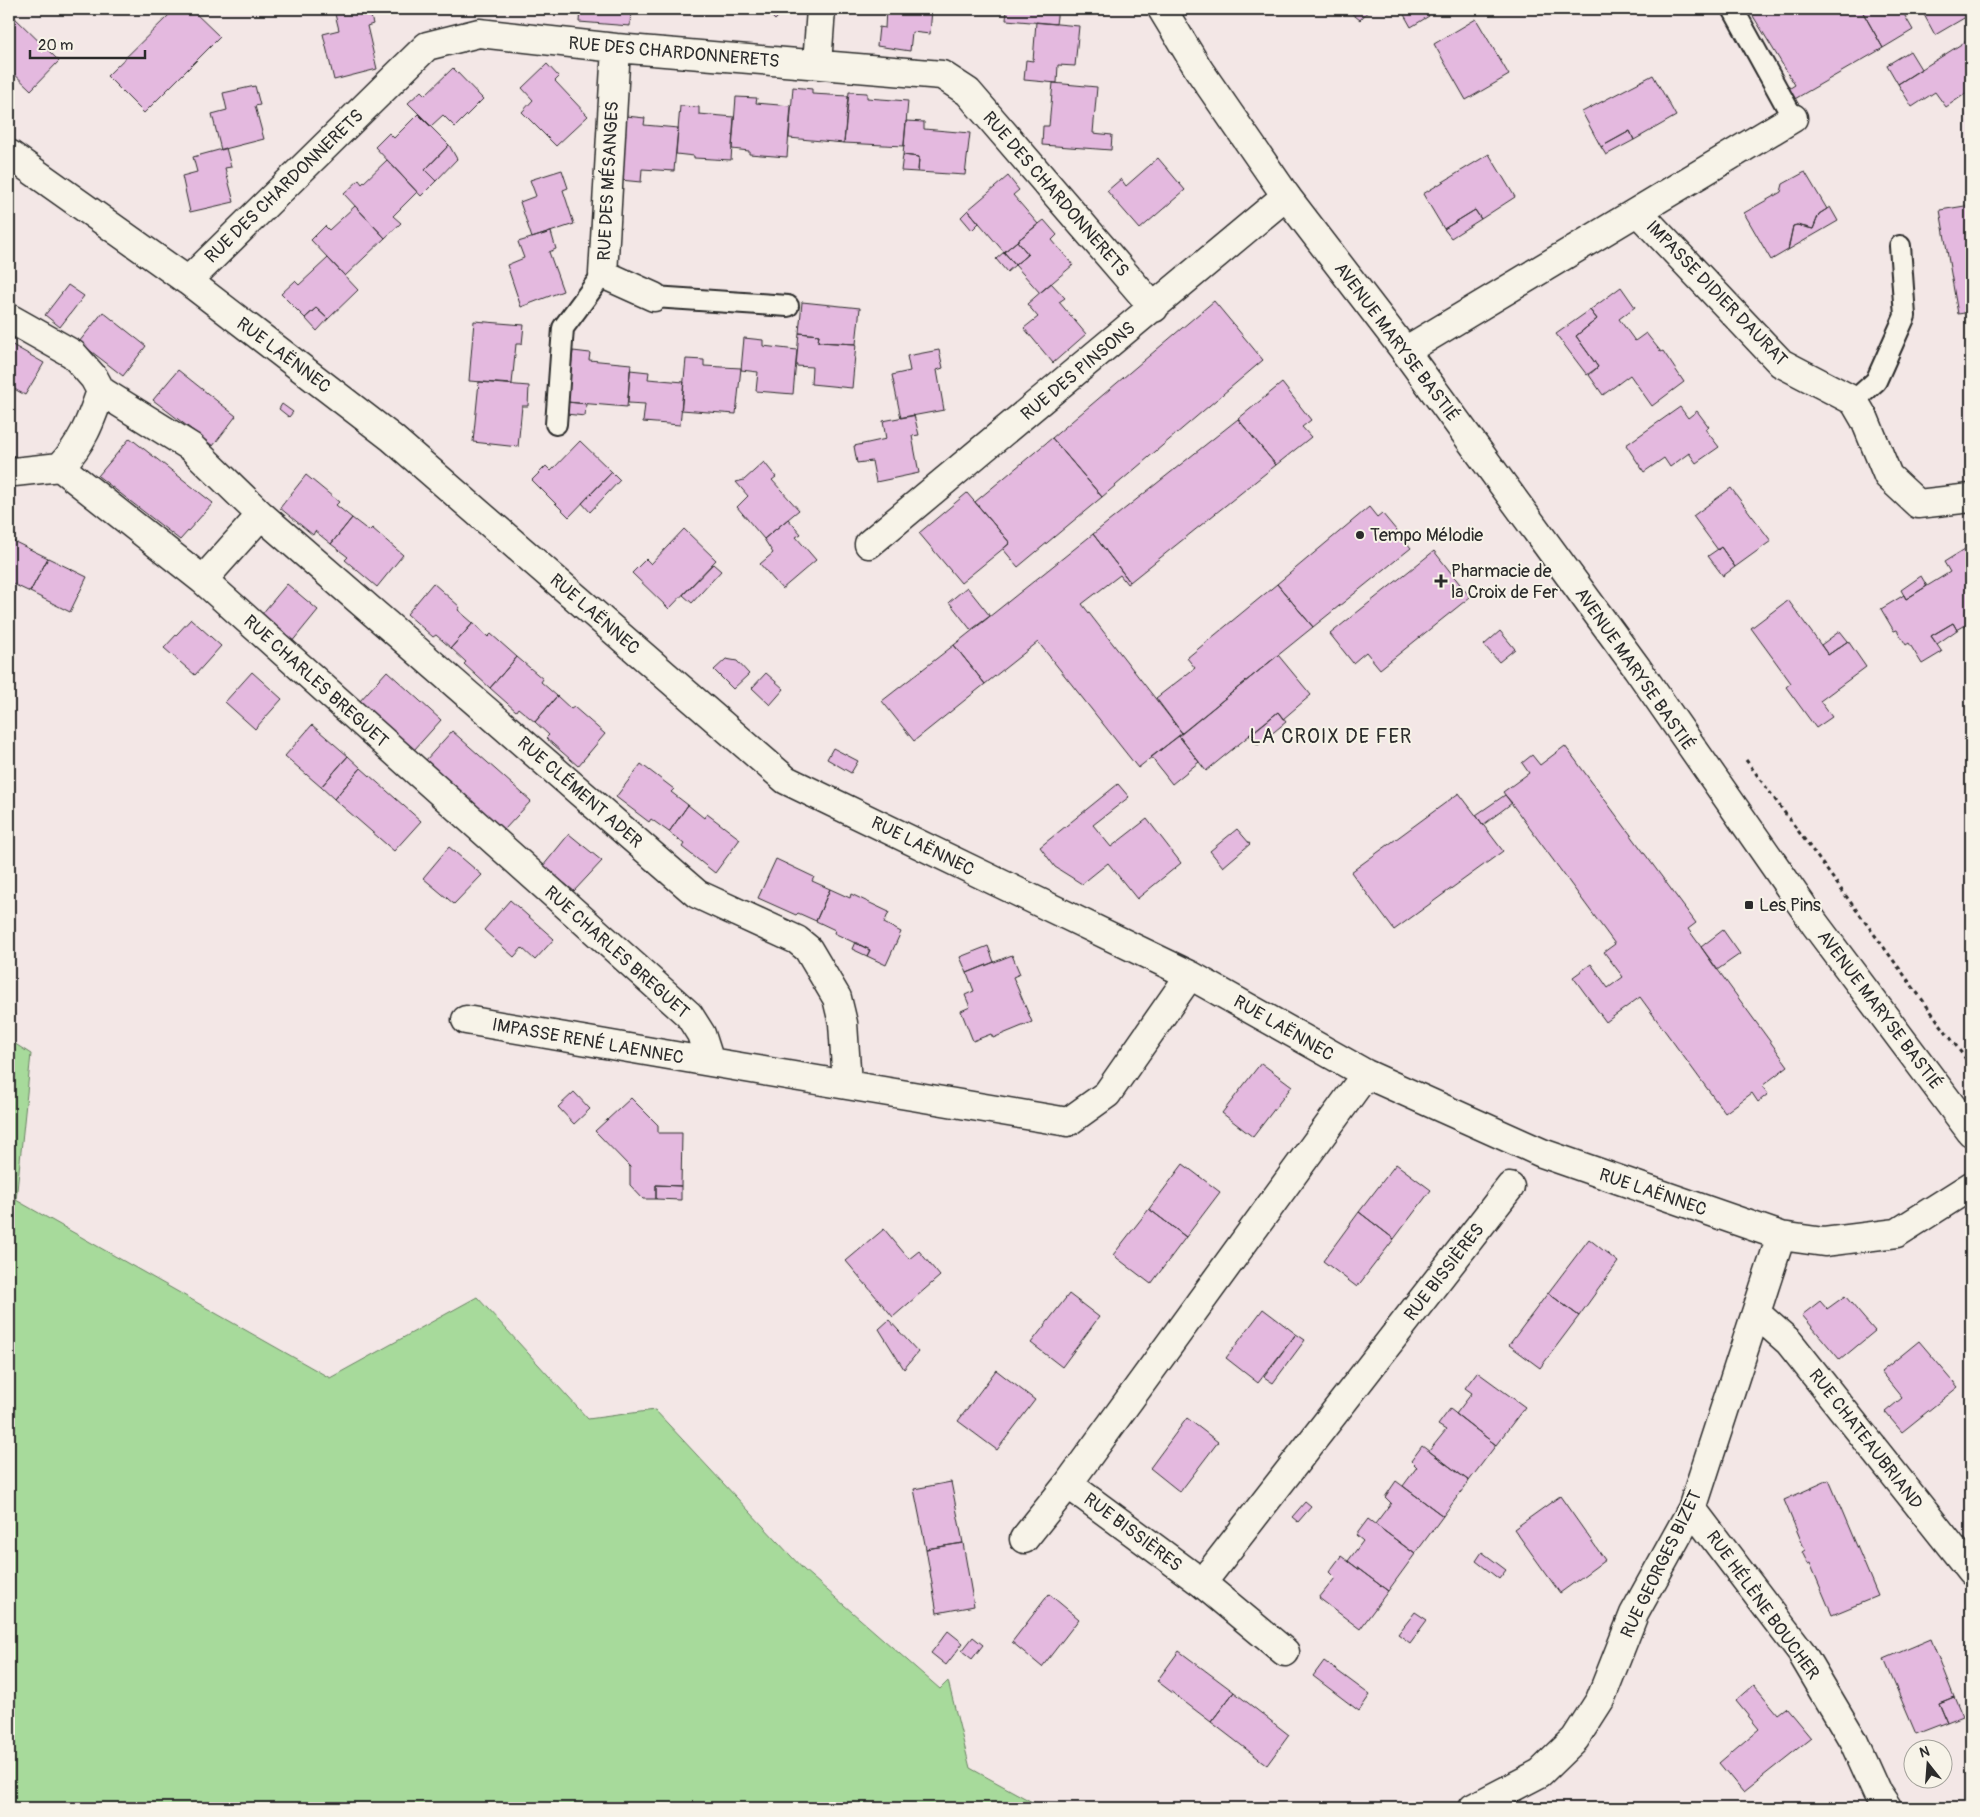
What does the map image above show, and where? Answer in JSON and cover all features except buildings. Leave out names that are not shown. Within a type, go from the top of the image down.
[{"type":"street","points":[[817,64],[821,9]]},
{"type":"street","name":"AVENUE MARYSE BASTIÉ","points":[[1162,9],[1199,70],[1286,196],[1405,351],[1637,668],[1815,924],[1971,1132]]},
{"type":"street","name":"RUE DES CHARDONNERETS","points":[[188,281],[427,46],[478,33],[616,48],[942,75],[968,92],[1154,308]]},
{"type":"street","name":"RUE DES MÉSANGES","points":[[616,48],[603,274],[654,297]]},
{"type":"street","name":"IMPASSE DIDIER DAURAT","points":[[1405,351],[1793,118]]},
{"type":"street","name":"RUE LAËNNEC","points":[[9,154],[188,281],[392,438],[786,780],[1190,975],[1366,1074],[1542,1153],[1781,1236],[1824,1242],[1897,1233],[1971,1186]]},
{"type":"street","name":"RUE DES PINSONS","points":[[869,544],[1286,196]]},
{"type":"street","name":"IMPASSE DIDIER DAURAT","points":[[1638,212],[1781,363],[1854,401]]},
{"type":"street","points":[[9,318],[73,354],[94,378],[101,391],[87,431],[73,453],[60,467],[14,472],[9,470]]},
{"type":"street","name":"RUE CLÉMENT ADER","points":[[101,391],[191,447],[261,514],[697,894],[796,940],[808,949],[837,998],[843,1023],[847,1084]]},
{"type":"street","points":[[1854,401],[1865,420],[1888,476],[1918,504],[1971,498]]},
{"type":"street","name":"RUE CHARLES BREGUET","points":[[60,467],[203,580],[689,1015],[701,1034],[710,1062]]},
{"type":"street","points":[[203,580],[261,514]]},
{"type":"street","points":[[710,1062],[1068,1122],[1107,1094],[1190,975]]},
{"type":"street","name":"IMPASSE RENÉ LAENNEC","points":[[466,1020],[710,1062]]},
{"type":"street","name":"RUE BISSIÈRES","points":[[1366,1074],[1068,1484],[1202,1583],[1510,1186]]},
{"type":"street","name":"RUE GEORGES BIZET","points":[[1473,1808],[1540,1773],[1575,1739],[1600,1700],[1634,1614],[1692,1509],[1781,1236]]},
{"type":"street","name":"RUE CHATEAUBRIAND","points":[[1756,1313],[1789,1342],[1971,1571]]},
{"type":"street","points":[[1024,1539],[1068,1484]]},
{"type":"street","name":"RUE HÉLÈNE BOUCHER","points":[[1692,1509],[1801,1652],[1853,1740],[1877,1793],[1887,1808]]},
{"type":"street","points":[[1202,1583],[1285,1652]]},
{"type":"lane","name":"IMPASSE DIDIER DAURAT","points":[[1733,9],[1793,118]]},
{"type":"lane","points":[[1854,401],[1876,381],[1904,316],[1900,246]]},
{"type":"lane","points":[[556,424],[563,328],[603,274]]},
{"type":"lane","name":"RUE DES MÉSANGES","points":[[654,297],[788,306]]},
{"type":"green space","points":[[9,1040],[31,1054],[16,1200],[330,1378],[477,1297],[588,1419],[655,1410],[804,1570],[940,1689],[948,1681],[970,1768],[1043,1808],[9,1808]]},
{"type":"place","name":"Tempo Mélodie","points":[[1360,535]]},
{"type":"place","name":"Pharmacie de la Croix de Fer","points":[[1441,581]]},
{"type":"place","name":"Les Pins","points":[[1749,905]]},
{"type":"district","name":"LA CROIX DE FER","points":[[1331,736]]}]
